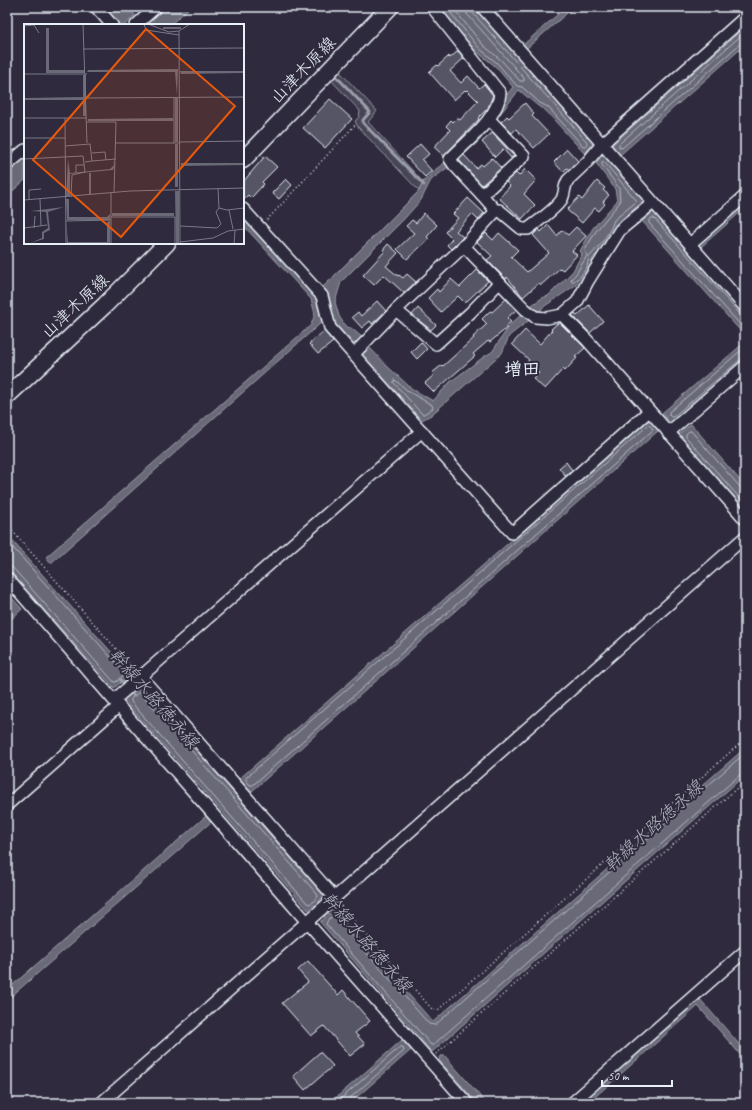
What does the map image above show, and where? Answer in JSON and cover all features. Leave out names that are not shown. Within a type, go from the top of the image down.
[{"type":"street","points":[[96,7],[111,24]]},
{"type":"street","points":[[137,24],[156,7]]},
{"type":"street","name":"山津木原線","points":[[244,159],[390,7]]},
{"type":"street","points":[[432,7],[500,93],[500,98],[492,122],[452,162],[496,211],[499,210],[522,228],[528,229],[559,202],[563,196],[565,184],[588,161],[602,144],[745,17]]},
{"type":"street","points":[[482,7],[602,144],[646,209],[690,244],[745,307]]},
{"type":"street","points":[[482,195],[524,156],[492,122]]},
{"type":"street","points":[[7,165],[24,151]]},
{"type":"street","points":[[690,244],[745,196]]},
{"type":"street","points":[[464,246],[525,309],[535,317],[547,318],[562,315],[577,302],[588,281],[620,230],[646,209]]},
{"type":"street","points":[[244,210],[322,296],[330,328],[512,533],[649,411]]},
{"type":"street","points":[[354,354],[396,310],[464,246],[496,211]]},
{"type":"street","name":"山津木原線","points":[[7,396],[105,305],[166,244]]},
{"type":"street","points":[[396,310],[436,344],[470,313],[499,283]]},
{"type":"street","points":[[562,315],[587,340],[745,519]]},
{"type":"street","points":[[668,433],[745,366]]},
{"type":"street","points":[[7,805],[117,703],[123,693],[132,684],[422,430]]},
{"type":"street","points":[[101,1103],[745,537]]},
{"type":"street","points":[[7,578],[307,922],[468,1103]]},
{"type":"street","points":[[141,677],[334,898]]},
{"type":"street","points":[[572,1103],[745,951]]},
{"type":"path","points":[[260,228],[356,124]]},
{"type":"path","points":[[7,525],[141,677]]},
{"type":"path","points":[[334,898],[432,1009],[438,1010],[745,739]]},
{"type":"path","points":[[430,1060],[745,781]]},
{"type":"shaded area","points":[[339,71],[377,111],[368,122],[423,182],[419,191],[358,127],[355,121],[359,117],[360,111],[331,80]]},
{"type":"water","points":[[104,7],[128,7],[135,15],[126,24],[119,24]]},
{"type":"water","points":[[164,7],[190,7],[171,24],[144,24]]},
{"type":"water","points":[[440,7],[473,7],[593,143],[585,154],[545,110],[519,90],[479,141],[459,159],[431,180],[421,200],[341,282],[335,302],[339,316],[346,327],[351,328],[363,338],[354,345],[335,323],[328,293],[323,287],[419,191],[423,182],[436,169],[458,154],[513,87],[495,66],[476,51]]},
{"type":"water","points":[[566,7],[574,7],[527,48],[523,45]]},
{"type":"water","points":[[745,27],[745,45],[620,155],[612,145]]},
{"type":"water","points":[[603,154],[644,201],[617,223],[605,246],[593,258],[590,269],[583,280],[542,308],[539,313],[533,312],[529,307],[542,298],[548,296],[573,271],[582,254],[580,251],[593,228],[617,201],[615,189],[596,163]]},
{"type":"water","points":[[24,159],[24,181],[7,196],[7,174]]},
{"type":"water","points":[[745,203],[745,208],[701,247],[698,244]]},
{"type":"water","points":[[654,211],[745,313],[745,336],[642,221]]},
{"type":"water","points":[[244,217],[316,295],[322,322],[51,563],[46,557],[311,325],[315,314],[311,299],[244,226]]},
{"type":"water","points":[[523,313],[532,318],[509,336],[502,353],[431,415],[422,420],[362,354],[370,348],[411,388],[433,401],[450,382],[492,352],[510,325]]},
{"type":"water","points":[[745,342],[745,361],[671,424],[662,413]]},
{"type":"water","points":[[650,419],[659,430],[251,792],[239,779]]},
{"type":"water","points":[[691,424],[745,486],[745,511],[678,435]]},
{"type":"water","points":[[7,535],[131,674],[114,688],[7,568]]},
{"type":"water","points":[[12,598],[22,609],[7,623],[7,602]]},
{"type":"water","points":[[140,686],[324,896],[319,901],[322,904],[317,908],[314,905],[308,910],[124,700]]},
{"type":"water","points":[[745,748],[745,775],[432,1052],[320,922],[325,918],[324,915],[328,912],[329,914],[334,910],[433,1022]]},
{"type":"water","points":[[206,816],[211,822],[7,1000],[7,990]]},
{"type":"water","points":[[699,998],[745,1051],[745,1060],[698,1006],[588,1103],[580,1103]]},
{"type":"water","points":[[402,1040],[411,1050],[350,1103],[330,1103]]},
{"type":"water","points":[[441,1056],[445,1056],[486,1103],[477,1103],[439,1060]]},
{"type":"building","points":[[458,51],[464,58],[450,71],[461,83],[468,76],[479,88],[484,84],[493,95],[488,108],[444,156],[434,147],[450,130],[446,126],[451,120],[453,122],[457,118],[460,120],[478,101],[467,90],[465,90],[454,100],[429,72],[449,56],[450,58]]},
{"type":"building","points":[[330,99],[352,119],[325,148],[303,128]]},
{"type":"building","points":[[525,103],[534,114],[532,116],[549,134],[534,148],[516,129],[512,133],[501,122],[507,116],[509,118]]},
{"type":"building","points":[[492,133],[514,156],[511,158],[503,149],[495,157],[482,142]]},
{"type":"building","points":[[420,144],[429,154],[422,160],[432,171],[425,177],[406,157]]},
{"type":"building","points":[[567,149],[578,161],[569,170],[567,168],[563,172],[554,162]]},
{"type":"building","points":[[464,155],[476,168],[481,164],[483,166],[492,158],[501,168],[482,185],[459,160]]},
{"type":"building","points":[[265,156],[277,167],[262,182],[264,184],[251,198],[248,195],[244,199],[244,181]]},
{"type":"building","points":[[525,169],[536,180],[524,194],[535,205],[522,219],[499,198],[510,186],[506,182],[516,173],[519,176]]},
{"type":"building","points":[[286,179],[292,185],[279,199],[272,193]]},
{"type":"building","points":[[597,181],[605,188],[603,190],[609,195],[603,202],[605,204],[599,211],[595,208],[582,223],[567,210],[579,197],[582,200]]},
{"type":"building","points":[[468,198],[484,213],[478,220],[472,214],[456,231],[463,237],[451,249],[447,245],[452,239],[445,232],[458,218],[453,214]]},
{"type":"building","points":[[424,213],[437,225],[427,237],[429,239],[407,259],[397,249],[414,233],[406,226],[412,220],[416,223]]},
{"type":"building","points":[[548,225],[557,236],[562,230],[568,235],[576,227],[586,236],[572,251],[577,255],[563,270],[560,268],[541,285],[539,283],[523,297],[507,277],[506,279],[487,260],[492,256],[477,242],[486,233],[493,240],[499,233],[518,250],[511,257],[527,272],[549,253],[533,235],[539,229],[541,232]]},
{"type":"building","points":[[388,244],[398,253],[386,266],[398,276],[399,275],[403,278],[407,274],[416,282],[404,293],[384,275],[374,285],[363,275],[385,251],[383,250]]},
{"type":"building","points":[[477,270],[488,281],[465,303],[458,296],[441,312],[428,298],[437,289],[439,292],[451,279],[460,287]]},
{"type":"building","points":[[506,299],[516,310],[507,318],[511,322],[505,327],[507,328],[490,342],[488,341],[473,354],[475,356],[434,392],[425,383],[434,375],[432,373],[442,365],[443,366],[474,338],[473,337],[487,324],[482,319]]},
{"type":"building","points":[[377,301],[386,311],[372,324],[370,321],[362,328],[352,317],[358,312],[361,316]]},
{"type":"building","points":[[589,305],[603,321],[590,333],[572,315],[575,313],[577,316]]},
{"type":"building","points":[[418,308],[436,325],[431,330],[412,315]]},
{"type":"building","points":[[560,323],[585,348],[575,357],[577,358],[565,371],[563,369],[545,389],[533,379],[539,373],[527,362],[529,360],[512,344],[525,330],[540,344],[552,330],[551,329]]},
{"type":"building","points":[[324,331],[333,342],[318,354],[309,344]]},
{"type":"building","points":[[421,342],[427,349],[417,359],[411,352]]},
{"type":"building","points":[[566,462],[572,470],[566,476],[559,468]]},
{"type":"building","points":[[308,961],[338,995],[343,990],[370,1021],[355,1033],[365,1044],[350,1056],[324,1026],[311,1036],[282,1003],[308,982],[298,970]]},
{"type":"building","points":[[320,1052],[333,1066],[305,1090],[293,1076]]},
{"type":"waterway","points":[[337,77],[370,112],[363,120],[363,123],[424,185]]},
{"type":"waterway","name":"幹線水路徳永線","points":[[120,679],[134,696]]},
{"type":"district","name":"増田","points":[[522,369]]}]
